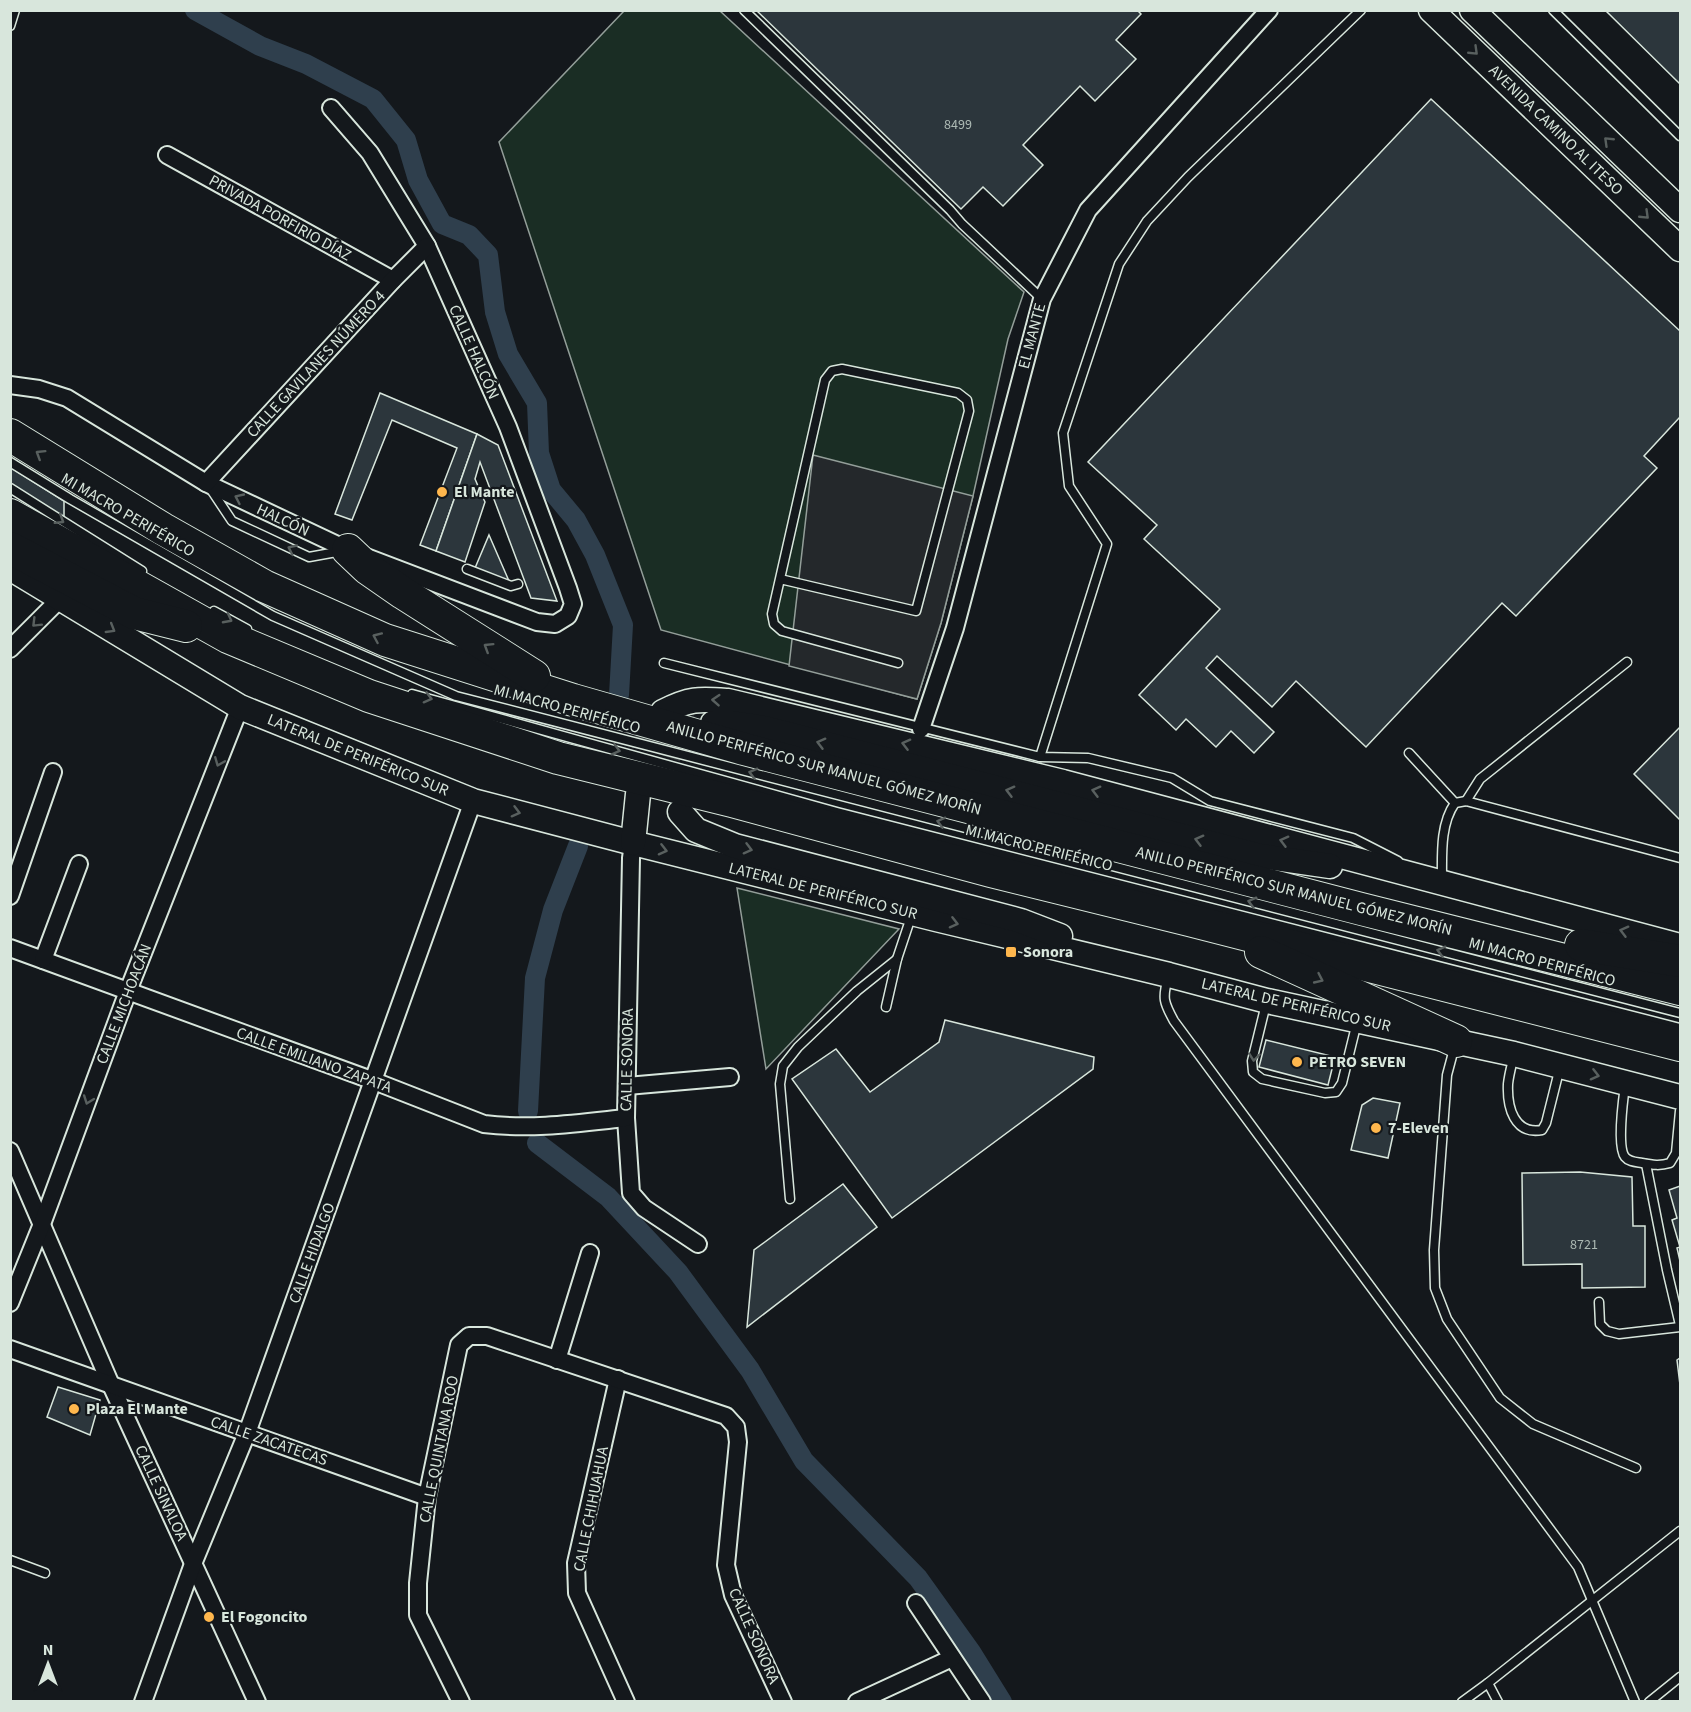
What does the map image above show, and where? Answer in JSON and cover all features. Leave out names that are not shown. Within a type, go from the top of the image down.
[{"type":"highway","name":"ANILLO PERIFÉRICO SUR MANUEL GÓMEZ MORÍN","points":[[10,435],[163,529],[264,586],[385,640],[573,700],[744,749],[1680,989]]},
{"type":"highway","points":[[10,515],[239,634],[369,696],[558,758],[732,801],[991,871],[1680,1045]]},
{"type":"highway","points":[[10,548],[134,613],[239,634]]},
{"type":"highway","points":[[348,550],[367,568],[403,593],[573,700]]},
{"type":"highway","points":[[1361,909],[1680,961]]},
{"type":"highway","points":[[1189,920],[1456,1041]]},
{"type":"street","name":"EL MANTE","points":[[921,729],[955,628],[1042,299],[1088,210],[1269,10]]},
{"type":"street","name":"AVENIDA CAMINO AL ITESO","points":[[1431,10],[1680,249]]},
{"type":"street","name":"AVENIDA CAMINO AL ITESO","points":[[1472,10],[1680,210]]},
{"type":"street","name":"CALLE HALCÓN","points":[[331,108],[370,153],[427,246],[508,427],[568,588],[573,604],[568,616]]},
{"type":"street","name":"PRIVADA PORFIRIO DÍAZ","points":[[167,155],[393,280]]},
{"type":"street","name":"CALLE GAVILANES NÚMERO 4","points":[[206,483],[427,246]]},
{"type":"street","name":"HALCÓN","points":[[10,385],[39,389],[67,398],[206,483],[348,550],[537,622],[555,624],[568,616]]},
{"type":"street","name":"LATERAL DE PERIFÉRICO SUR","points":[[10,568],[240,707],[473,801],[1267,1001],[1514,1054],[1680,1097]]},
{"type":"street","points":[[10,649],[61,598]]},
{"type":"street","points":[[663,712],[681,703],[701,699],[728,701],[1063,782],[1680,946]]},
{"type":"street","name":"CALLE MICHOACÁN","points":[[10,1303],[42,1224],[128,991],[240,707]]},
{"type":"street","points":[[713,723],[733,723],[765,728],[1261,856],[1442,883]]},
{"type":"street","points":[[10,896],[53,772]]},
{"type":"street","points":[[633,843],[638,794]]},
{"type":"street","name":"CALLE HIDALGO","points":[[143,1701],[193,1564],[247,1433],[473,801]]},
{"type":"street","points":[[680,812],[696,830],[735,846],[1021,921],[1158,972]]},
{"type":"street","name":"CALLE SONORA","points":[[633,843],[626,1118],[631,1193],[644,1208],[698,1244]]},
{"type":"street","points":[[43,960],[79,864]]},
{"type":"street","name":"CALLE EMILIANO ZAPATA","points":[[10,948],[374,1081],[484,1124],[552,1126],[626,1118]]},
{"type":"street","points":[[627,1086],[730,1077]]},
{"type":"street","name":"CALLE SINALOA","points":[[10,1151],[111,1385],[257,1701]]},
{"type":"street","points":[[590,1253],[557,1360],[618,1379]]},
{"type":"street","name":"CALLE QUINTANA ROO","points":[[461,1701],[418,1615],[418,1583],[427,1497],[459,1346],[469,1336],[487,1336],[557,1360]]},
{"type":"street","name":"CALLE ZACATECAS","points":[[10,1350],[427,1497]]},
{"type":"street","name":"CALLE SONORA","points":[[618,1379],[726,1416],[736,1427],[738,1442],[726,1565],[733,1595],[783,1701]]},
{"type":"street","name":"CALLE CHIHUAHUA","points":[[618,1379],[576,1563],[577,1593],[626,1701]]},
{"type":"street","points":[[916,1603],[982,1701]]},
{"type":"street","points":[[856,1701],[952,1658]]},
{"type":"lane","points":[[10,26],[15,10]]},
{"type":"lane","points":[[744,10],[942,201],[962,224],[1042,299]]},
{"type":"lane","points":[[1040,757],[1107,544],[1069,486],[1063,433],[1119,264],[1148,221],[1188,177],[1361,10]]},
{"type":"lane","points":[[1553,10],[1680,136]]},
{"type":"lane","points":[[780,579],[916,611],[969,411],[967,400],[958,393],[842,369],[832,371],[825,380],[772,614],[774,624],[782,631],[898,663]]},
{"type":"lane","name":"MI MACRO PERIFÉRICO","points":[[10,462],[273,616],[456,696],[1680,1013]]},
{"type":"lane","points":[[206,483],[232,521],[309,557],[348,550]]},
{"type":"lane","points":[[10,488],[148,575]]},
{"type":"lane","points":[[467,569],[511,586],[518,584]]},
{"type":"lane","points":[[209,609],[239,634]]},
{"type":"lane","points":[[1466,801],[1480,779],[1627,662]]},
{"type":"lane","points":[[664,663],[1040,757],[1088,758],[1172,778],[1210,801],[1353,838],[1442,883],[1442,844],[1448,812],[1455,803],[1466,801],[1680,858]]},
{"type":"lane","name":"MI MACRO PERIFÉRICO","points":[[401,691],[837,812],[1680,1028]]},
{"type":"lane","points":[[1409,753],[1455,803]]},
{"type":"lane","points":[[886,1007],[897,959],[913,913]]},
{"type":"lane","points":[[790,1199],[780,1084],[783,1066],[798,1047],[857,991],[897,959]]},
{"type":"lane","points":[[1158,972],[1167,1010],[1174,1021],[1578,1567],[1635,1701]]},
{"type":"lane","points":[[1267,1001],[1252,1061],[1253,1072],[1262,1078],[1325,1093],[1336,1092],[1342,1083],[1357,1021]]},
{"type":"lane","points":[[1456,1041],[1447,1075],[1434,1250],[1435,1288],[1447,1318],[1500,1398],[1508,1405],[1533,1424],[1636,1468]]},
{"type":"lane","points":[[1514,1054],[1508,1083],[1512,1114],[1519,1126],[1534,1132],[1542,1130],[1546,1123],[1560,1066]]},
{"type":"lane","points":[[1625,1083],[1621,1147],[1624,1156],[1633,1161],[1659,1166],[1670,1163],[1676,1153],[1680,1111]]},
{"type":"lane","points":[[1599,1302],[1600,1324],[1607,1331],[1619,1334],[1680,1326],[1646,1164]]},
{"type":"lane","points":[[1462,1701],[1680,1531]]},
{"type":"lane","points":[[10,1560],[45,1573]]},
{"type":"lane","points":[[1649,1701],[1680,1677]]},
{"type":"lane","points":[[1488,1683],[1498,1701]]},
{"type":"green space","points":[[624,11],[720,11],[1024,292],[1008,339],[973,496],[941,623],[917,699],[661,630],[499,142]]},
{"type":"green space","points":[[737,888],[899,929],[766,1069]]},
{"type":"shaded area","points":[[813,455],[973,496],[941,623],[917,699],[789,666]]},
{"type":"building","points":[[756,10],[1137,10],[1141,14],[1116,40],[1136,59],[1095,101],[1080,86],[1023,145],[1043,165],[1003,206],[983,187],[961,209]]},
{"type":"building","points":[[1605,10],[1680,10],[1680,84]]},
{"type":"building","points":[[1431,99],[1680,331],[1680,417],[1644,456],[1657,468],[1516,616],[1502,603],[1366,747],[1296,681],[1272,707],[1217,656],[1206,668],[1274,732],[1254,753],[1231,731],[1216,747],[1186,719],[1176,730],[1139,695],[1220,609],[1144,539],[1157,525],[1088,462]]},
{"type":"building","points":[[380,393],[477,434],[436,551],[420,545],[457,448],[392,420],[352,520],[335,514]]},
{"type":"building","points":[[477,434],[498,445],[557,601],[531,598],[480,462],[475,479],[485,502],[465,562],[436,551]]},
{"type":"building","points":[[10,467],[64,501],[64,518],[10,484]]},
{"type":"building","points":[[489,535],[509,581],[475,568]]},
{"type":"building","points":[[1680,727],[1680,820],[1634,774]]},
{"type":"building","points":[[945,1020],[1094,1057],[1093,1069],[892,1218],[792,1079],[836,1049],[870,1092],[939,1042]]},
{"type":"building","name":"PETRO SEVEN","points":[[1266,1040],[1335,1057],[1328,1085],[1259,1067]]},
{"type":"building","name":"7-Eleven","points":[[1373,1098],[1400,1103],[1388,1158],[1351,1150],[1362,1105]]},
{"type":"building","points":[[1580,1172],[1632,1177],[1633,1226],[1645,1226],[1645,1287],[1582,1288],[1582,1264],[1523,1265],[1522,1173]]},
{"type":"building","points":[[843,1184],[877,1227],[747,1327],[754,1250]]},
{"type":"building","points":[[1680,1186],[1680,1247],[1672,1220],[1677,1218],[1669,1190]]},
{"type":"building","points":[[1680,1358],[1680,1385],[1677,1360]]},
{"type":"building","name":"Plaza El Mante","points":[[58,1387],[100,1400],[90,1435],[47,1417]]},
{"type":"waterway","points":[[195,10],[260,46],[306,64],[373,99],[406,140],[418,180],[442,224],[469,235],[488,255],[495,312],[508,354],[537,403],[539,453],[551,490],[576,520],[595,555],[623,625],[619,695]]},
{"type":"waterway","points":[[528,1111],[535,978],[553,910],[578,846]]},
{"type":"waterway","points":[[537,1143],[608,1197],[678,1272],[750,1370],[804,1461],[918,1578],[971,1652],[1002,1702]]},
{"type":"tunnel","points":[[639,785],[644,748],[652,728],[663,712]]},
{"type":"tunnel","points":[[668,793],[665,777],[671,752],[686,732],[699,726]]},
{"type":"place","name":"El Mante","points":[[442,492]]},
{"type":"place","name":"Sonora","points":[[1011,952]]},
{"type":"place","name":"PETRO SEVEN","points":[[1297,1062]]},
{"type":"place","name":"7-Eleven","points":[[1376,1128]]},
{"type":"place","name":"Plaza El Mante","points":[[74,1409]]},
{"type":"place","name":"El Fogoncito","points":[[209,1617]]}]
